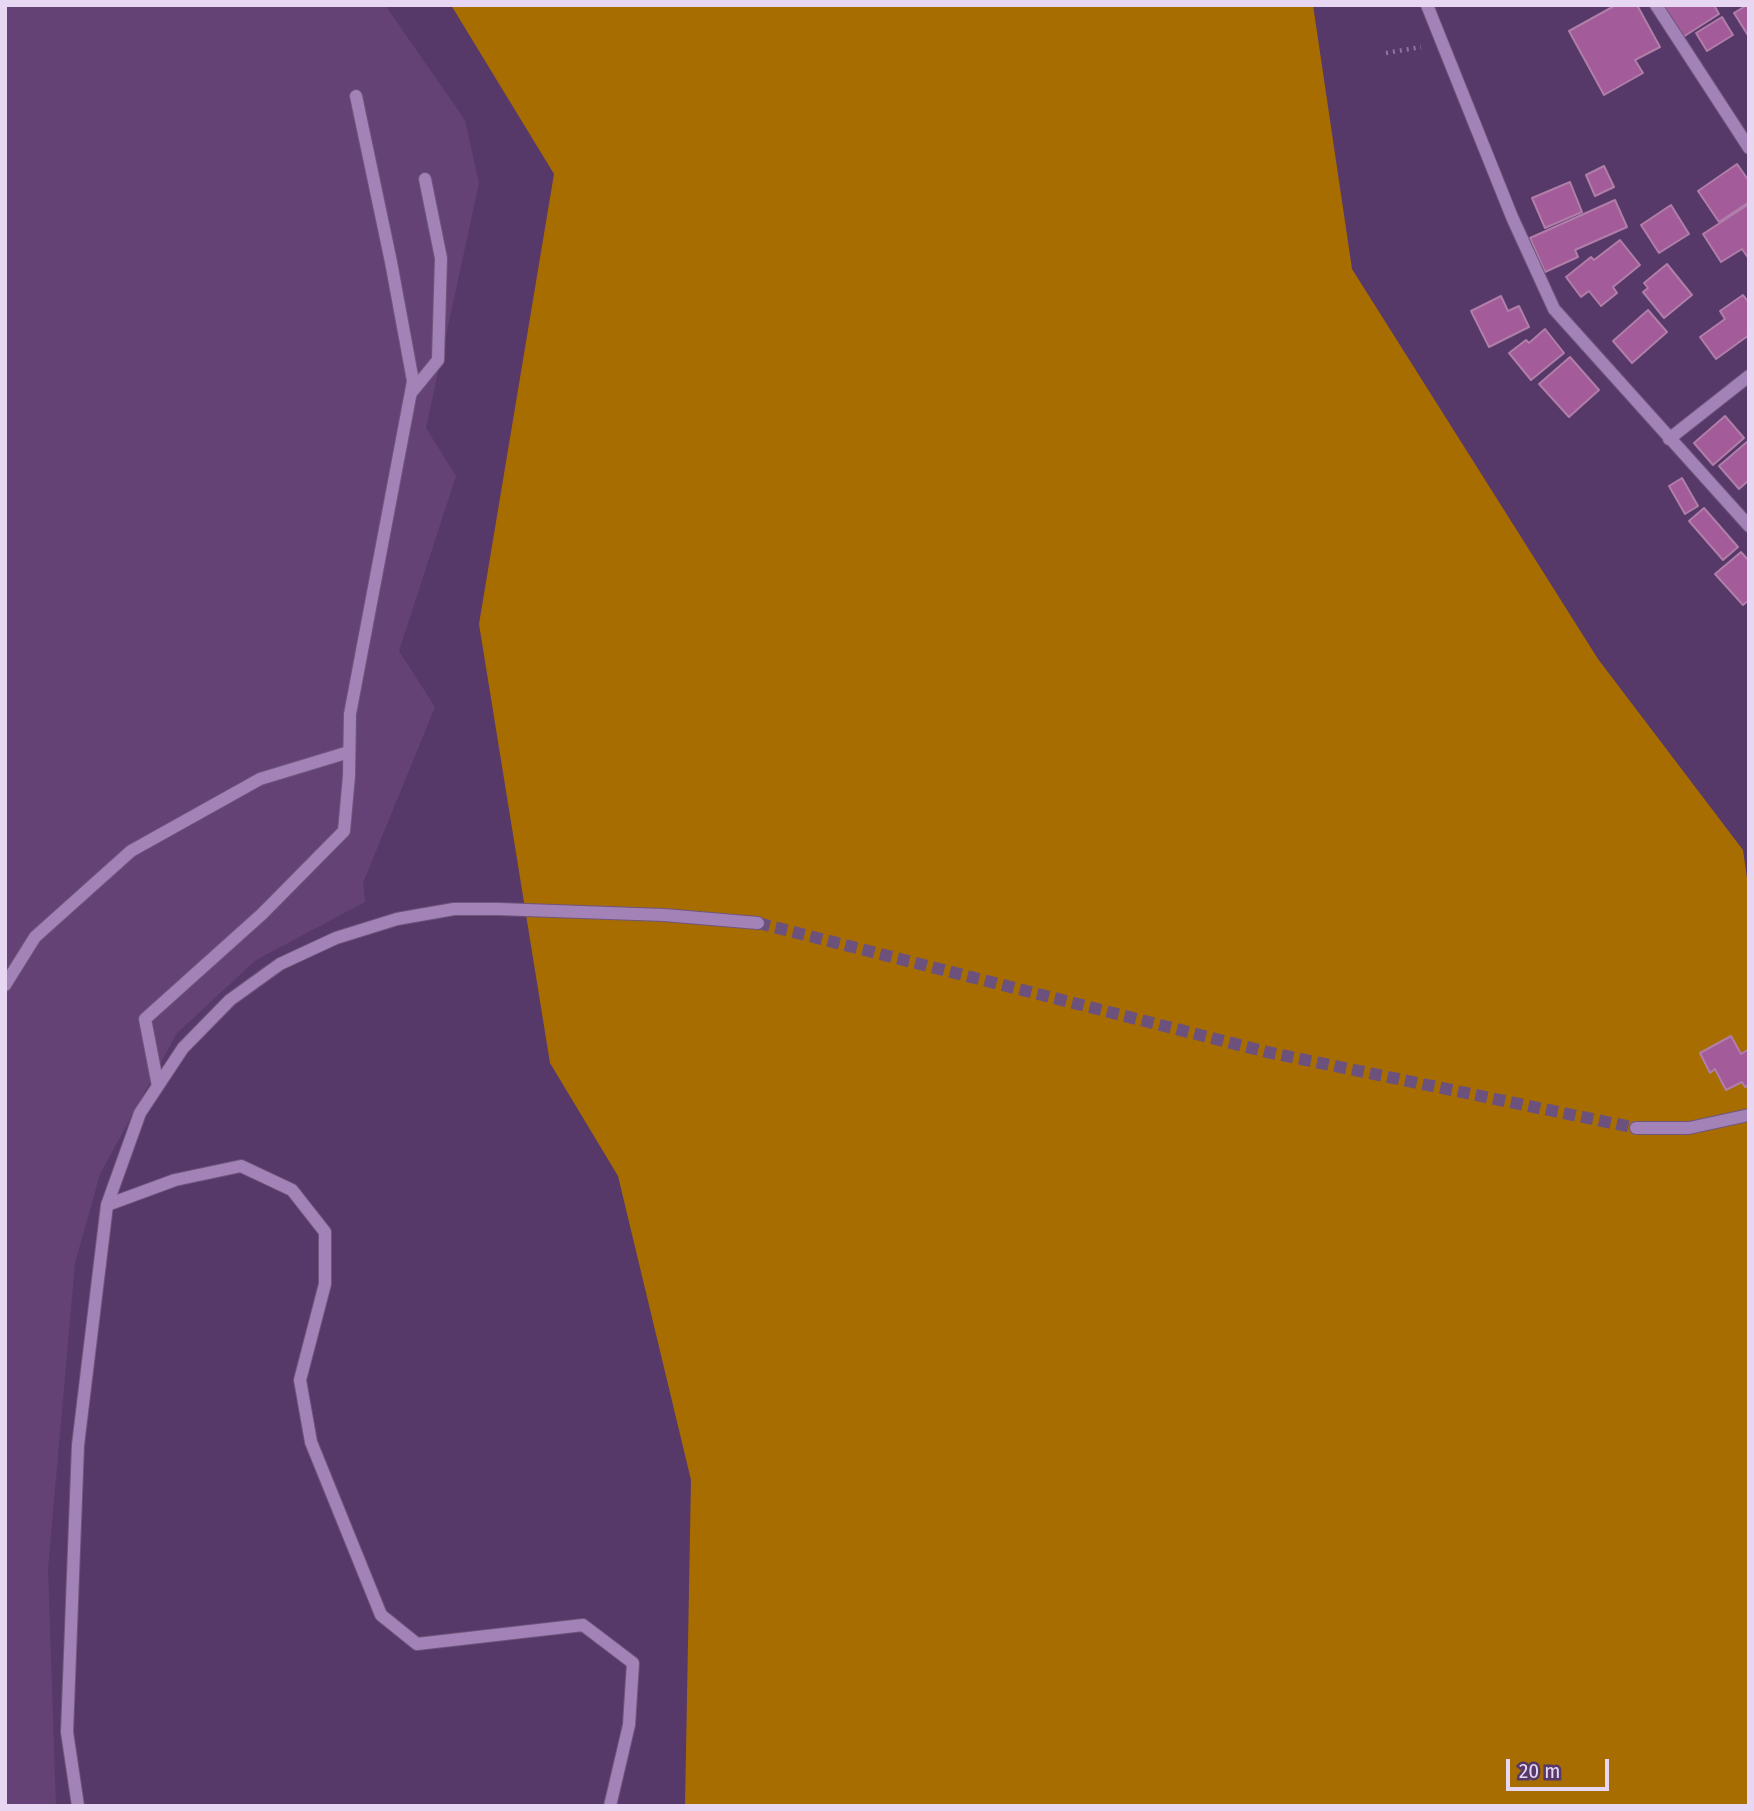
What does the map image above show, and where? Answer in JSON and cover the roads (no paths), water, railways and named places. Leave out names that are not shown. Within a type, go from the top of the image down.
[{"type":"street","points":[[1427,5],[1512,217],[1554,310],[1749,526]]},
{"type":"street","points":[[1656,5],[1749,148]]},
{"type":"street","points":[[158,1086],[145,1019],[262,914],[344,831],[350,714],[413,381],[356,96]]},
{"type":"street","points":[[411,393],[439,360],[441,258],[425,179]]},
{"type":"street","points":[[1669,439],[1749,376]]},
{"type":"street","points":[[5,985],[35,937],[131,851],[260,779],[349,752]]},
{"type":"street","points":[[78,1806],[67,1732],[77,1459],[107,1205],[140,1113],[183,1048],[230,1000],[280,964],[336,938],[397,919],[454,909],[499,909],[664,915],[758,923]]},
{"type":"street","points":[[1636,1128],[1689,1128],[1749,1115]]},
{"type":"street","points":[[107,1205],[175,1180],[241,1166],[292,1189],[325,1233],[325,1284],[300,1380],[311,1442],[381,1615],[417,1644],[583,1625],[633,1663],[629,1726],[610,1806]]},
{"type":"tunnel","points":[[758,923],[1267,1052],[1636,1128]]}]
